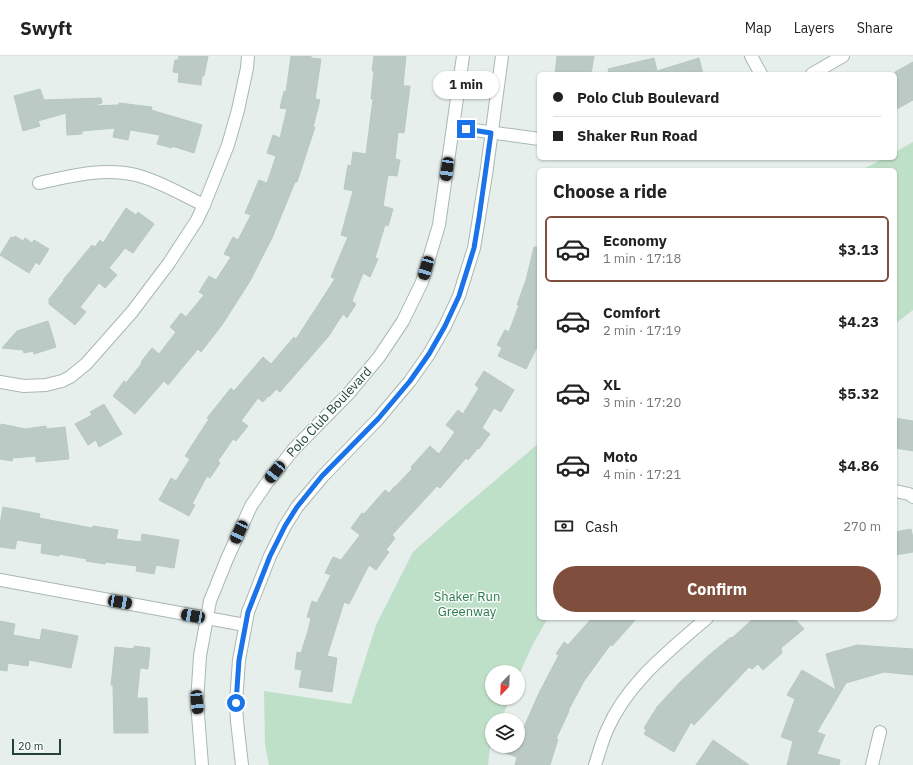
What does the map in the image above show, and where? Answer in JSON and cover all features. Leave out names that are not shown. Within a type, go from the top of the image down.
[{"type":"street","points":[[0,382],[24,386],[46,385],[62,381],[70,377],[86,364],[132,312],[169,263],[197,220],[204,205],[228,145],[238,110],[247,68],[248,56]]},
{"type":"street","name":"Polo Club Boulevard","points":[[202,765],[197,702],[200,656],[210,602],[227,558],[251,506],[293,450],[349,393],[379,357],[403,321],[422,282],[439,225],[463,56]]},
{"type":"street","points":[[242,765],[236,703],[239,660],[248,612],[270,556],[285,526],[297,507],[322,476],[378,419],[410,381],[429,354],[445,326],[459,296],[474,248],[502,56]]},
{"type":"street","points":[[751,56],[761,72]]},
{"type":"street","points":[[815,72],[843,56]]},
{"type":"street","points":[[453,127],[537,139]]},
{"type":"street","points":[[39,183],[79,174],[114,172],[135,175],[151,180],[204,205]]},
{"type":"street","points":[[897,491],[909,494],[913,497]]},
{"type":"street","points":[[0,580],[245,625]]},
{"type":"street","points":[[608,765],[596,763],[607,730],[618,709],[631,690],[659,660],[705,620]]},
{"type":"street","points":[[872,765],[880,732]]},
{"type":"green space","points":[[913,142],[913,310],[897,322],[897,168],[866,168],[880,160],[897,160],[897,151]]},
{"type":"green space","name":"Shaker Run Greenway","points":[[537,445],[537,620],[547,620],[533,644],[523,665],[485,665],[485,705],[507,705],[504,713],[485,713],[485,753],[489,753],[488,765],[269,765],[265,745],[264,691],[351,704],[376,625],[413,552]]},
{"type":"building","points":[[179,56],[208,56],[201,85],[178,82],[179,73],[173,72],[175,60],[178,60]]},
{"type":"building","points":[[291,56],[311,56],[311,58],[321,59],[315,99],[320,100],[313,127],[315,127],[297,182],[295,182],[272,238],[250,281],[222,325],[201,352],[198,349],[168,385],[164,381],[135,414],[113,396],[124,381],[126,383],[152,348],[159,354],[176,332],[170,327],[181,313],[186,317],[204,295],[199,292],[209,276],[216,280],[231,257],[224,254],[233,237],[238,240],[251,215],[245,213],[259,180],[267,183],[276,156],[267,153],[273,135],[280,138],[287,109],[280,108],[284,91],[286,92]]},
{"type":"building","points":[[374,56],[406,56],[403,86],[410,86],[404,133],[398,132],[395,159],[400,160],[397,176],[388,175],[383,206],[393,209],[388,226],[385,225],[375,258],[378,259],[370,277],[363,273],[352,301],[356,304],[347,318],[343,314],[328,337],[280,392],[276,389],[263,402],[258,398],[241,421],[248,426],[236,441],[233,439],[218,461],[220,463],[210,478],[207,476],[192,504],[195,505],[189,516],[159,500],[171,478],[176,481],[190,459],[185,456],[209,419],[207,418],[231,388],[234,391],[263,357],[271,364],[294,337],[296,339],[335,279],[331,277],[348,237],[341,235],[353,191],[344,189],[348,165],[351,166],[353,152],[366,154],[373,99],[371,99]]},
{"type":"building","points":[[557,56],[594,56],[591,72],[555,72]]},
{"type":"building","points":[[654,58],[657,71],[699,58],[702,72],[609,72],[608,69]]},
{"type":"building","points":[[913,62],[913,100],[897,109],[897,72],[895,72]]},
{"type":"building","points":[[40,89],[44,100],[101,98],[102,103],[91,106],[119,105],[119,103],[152,107],[151,110],[202,125],[194,153],[172,146],[172,148],[157,144],[160,135],[130,130],[128,140],[113,137],[115,128],[82,131],[82,134],[67,135],[66,113],[38,121],[40,126],[23,131],[14,96]]},
{"type":"building","points":[[126,208],[136,215],[138,212],[154,224],[133,253],[125,248],[109,268],[117,275],[105,288],[99,283],[80,307],[86,312],[75,325],[49,304],[49,299],[92,245],[95,247],[100,240],[103,243]]},
{"type":"building","points":[[15,236],[23,241],[25,238],[32,243],[34,240],[49,249],[39,265],[36,262],[29,273],[0,255],[11,237],[14,238]]},
{"type":"building","points":[[534,247],[537,247],[537,347],[526,369],[498,356],[502,348],[497,345],[505,330],[509,332],[526,280]]},
{"type":"building","points":[[48,321],[56,347],[34,354],[33,351],[24,353],[23,350],[2,348],[17,331]]},
{"type":"building","points":[[484,371],[514,390],[501,412],[494,408],[482,428],[490,434],[479,449],[478,448],[468,460],[466,458],[440,488],[437,486],[392,535],[395,538],[386,550],[389,552],[376,570],[369,565],[349,604],[344,602],[327,656],[337,658],[332,692],[299,687],[302,670],[295,669],[297,652],[301,653],[308,631],[311,618],[307,617],[312,601],[317,603],[331,575],[325,573],[333,557],[341,560],[360,535],[351,528],[362,513],[364,514],[385,490],[389,493],[412,469],[411,467],[430,446],[439,454],[455,432],[446,425],[458,410],[463,414],[479,388],[475,385]]},
{"type":"building","points":[[104,404],[122,434],[99,447],[96,440],[88,445],[75,424],[92,415],[90,412]]},
{"type":"building","points":[[897,418],[913,421],[913,451],[897,448]]},
{"type":"building","points":[[1,424],[25,429],[46,426],[46,429],[65,427],[69,459],[36,462],[36,456],[13,458],[12,461],[0,459]]},
{"type":"building","points":[[3,507],[40,514],[39,518],[92,528],[93,526],[118,530],[116,539],[141,542],[142,534],[179,540],[174,568],[156,565],[154,574],[136,571],[137,566],[106,562],[105,564],[59,554],[59,556],[41,553],[42,544],[17,540],[15,549],[0,547],[0,524]]},
{"type":"building","points":[[911,529],[913,538],[913,552],[897,555],[897,532]]},
{"type":"building","points":[[590,620],[635,620],[612,646],[611,644],[584,681],[568,711],[556,739],[558,739],[550,765],[515,765],[517,757],[505,753],[525,753],[525,725],[540,691],[559,655],[556,654],[564,642],[568,645]]},
{"type":"building","points":[[752,620],[796,620],[804,629],[781,648],[782,653],[763,670],[758,664],[752,669],[749,667],[694,725],[691,722],[674,752],[644,734],[646,730],[644,728],[657,707],[680,682],[708,656],[731,637],[732,638]]},
{"type":"building","points":[[0,621],[15,624],[13,635],[40,640],[42,629],[78,636],[71,668],[29,660],[28,666],[8,663],[7,671],[0,670]]},
{"type":"building","points":[[857,645],[913,649],[913,675],[884,672],[846,683],[817,732],[825,735],[817,754],[840,760],[839,765],[787,765],[793,741],[781,737],[795,699],[787,695],[802,670],[836,690],[826,654]]},
{"type":"building","points":[[134,646],[150,648],[148,669],[140,668],[137,698],[147,698],[148,733],[114,733],[113,685],[111,685],[115,647],[134,649]]},
{"type":"building","points":[[713,740],[749,765],[696,765]]},
{"type":"route","points":[[236,703],[239,660],[248,612],[270,556],[285,526],[297,507],[322,476],[378,419],[410,381],[429,354],[445,326],[459,296],[474,248],[491,133],[466,129]]}]
